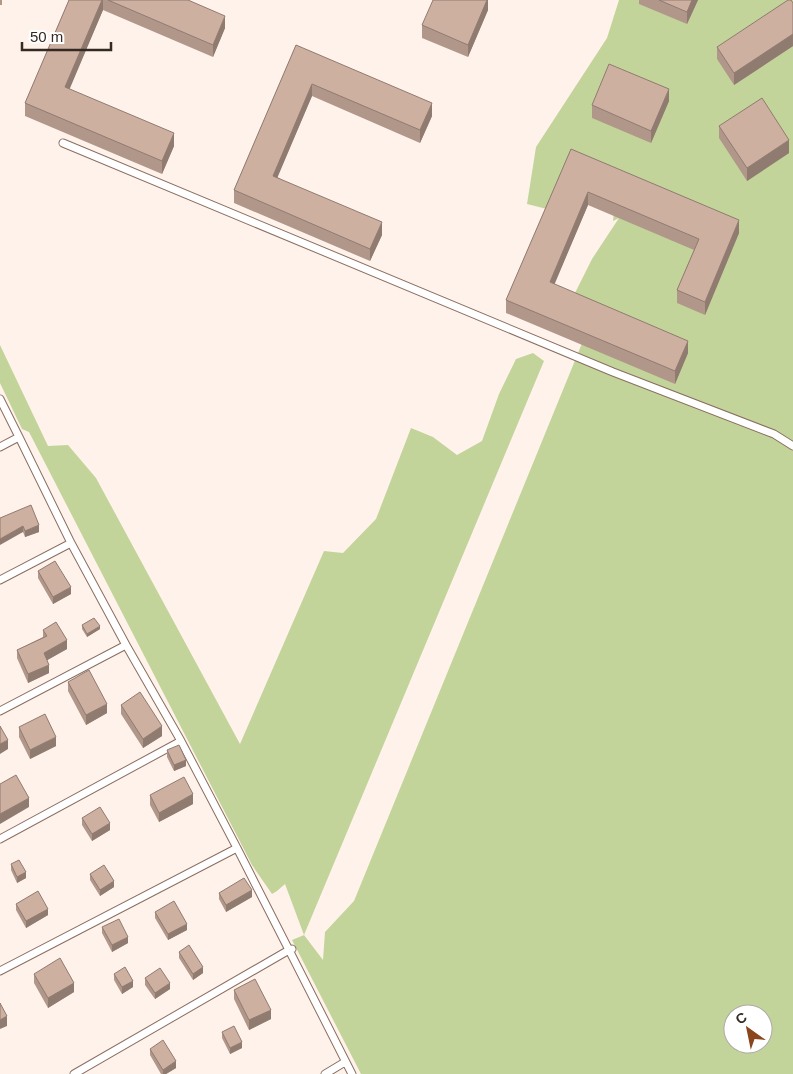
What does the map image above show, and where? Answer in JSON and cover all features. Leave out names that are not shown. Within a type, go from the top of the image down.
[{"type":"lane","points":[[63,143],[613,372],[774,434],[793,446]]},
{"type":"lane","points":[[0,399],[71,543],[181,741],[291,950],[352,1074]]},
{"type":"lane","points":[[0,447],[19,437]]},
{"type":"lane","points":[[0,580],[71,543]]},
{"type":"lane","points":[[0,711],[126,645]]},
{"type":"lane","points":[[0,839],[181,741]]},
{"type":"lane","points":[[0,971],[237,848]]},
{"type":"lane","points":[[74,1074],[291,950]]},
{"type":"lane","points":[[325,1074],[346,1062]]},
{"type":"green space","points":[[619,0],[793,0],[793,1074],[361,1074],[292,940],[304,935],[323,960],[325,932],[354,901],[585,336],[560,323],[592,259],[619,218],[613,221],[615,203],[597,176],[563,213],[527,204],[536,147],[607,38]]},
{"type":"green space","points":[[0,345],[48,446],[68,445],[96,478],[240,744],[324,551],[343,553],[376,519],[411,428],[433,437],[457,455],[482,441],[499,394],[516,359],[533,353],[544,361],[304,935],[285,884],[272,894],[252,865],[29,432],[22,429],[0,383]]},
{"type":"building","points":[[69,0],[102,0],[65,87],[174,133],[162,161],[25,103]]},
{"type":"building","points":[[108,0],[188,0],[225,16],[213,45]]},
{"type":"building","points":[[433,0],[487,0],[468,45],[422,25]]},
{"type":"building","points":[[659,0],[692,0],[687,12]]},
{"type":"building","points":[[788,0],[791,0],[793,3],[793,34],[734,73],[717,47]]},
{"type":"building","points":[[296,45],[432,103],[420,130],[312,84],[273,176],[382,222],[370,249],[234,190]]},
{"type":"building","points":[[609,64],[669,89],[651,131],[592,105]]},
{"type":"building","points":[[762,98],[789,140],[747,168],[719,126]]},
{"type":"building","points":[[571,149],[739,220],[705,302],[677,290],[699,239],[588,192],[550,282],[688,341],[675,371],[506,300]]},
{"type":"building","points":[[31,505],[39,525],[25,531],[23,526],[0,539],[0,518]]},
{"type":"building","points":[[55,561],[71,587],[53,597],[38,571]]},
{"type":"building","points":[[94,618],[100,626],[87,634],[82,625]]},
{"type":"building","points":[[56,622],[67,640],[44,653],[49,665],[28,674],[17,650],[47,636],[43,630]]},
{"type":"building","points":[[89,670],[107,704],[86,715],[68,682]]},
{"type":"building","points":[[140,692],[162,726],[143,739],[121,705]]},
{"type":"building","points":[[45,714],[56,737],[30,750],[19,727]]},
{"type":"building","points":[[0,726],[8,740],[0,744]]},
{"type":"building","points":[[179,745],[186,760],[174,765],[167,750]]},
{"type":"building","points":[[16,775],[29,798],[0,814],[0,784]]},
{"type":"building","points":[[184,777],[193,794],[159,813],[150,795]]},
{"type":"building","points":[[100,807],[110,823],[92,834],[82,818]]},
{"type":"building","points":[[19,860],[26,872],[17,877],[11,864]]},
{"type":"building","points":[[104,865],[114,881],[100,890],[90,874]]},
{"type":"building","points":[[244,878],[252,890],[226,905],[219,893]]},
{"type":"building","points":[[38,891],[48,909],[26,921],[16,904]]},
{"type":"building","points":[[174,901],[187,924],[168,934],[155,912]]},
{"type":"building","points":[[119,919],[128,937],[112,945],[102,927]]},
{"type":"building","points":[[189,945],[203,967],[193,974],[179,952]]},
{"type":"building","points":[[60,958],[74,983],[48,998],[34,974]]},
{"type":"building","points":[[125,967],[133,981],[122,987],[114,974]]},
{"type":"building","points":[[160,968],[170,983],[155,993],[145,978]]},
{"type":"building","points":[[255,979],[271,1010],[249,1020],[234,990]]},
{"type":"building","points":[[0,1003],[7,1016],[0,1020]]},
{"type":"building","points":[[234,1026],[242,1042],[230,1048],[222,1032]]},
{"type":"building","points":[[163,1040],[176,1061],[163,1070],[150,1049]]}]
